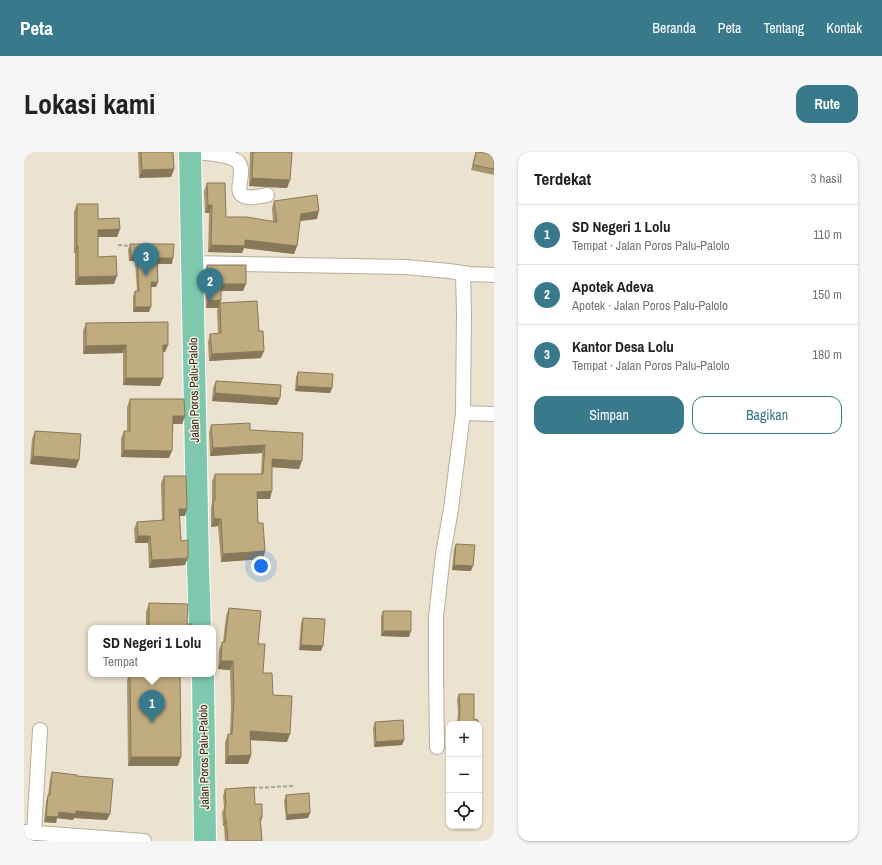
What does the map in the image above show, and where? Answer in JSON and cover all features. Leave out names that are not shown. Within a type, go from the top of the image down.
[{"type":"main road","name":"Jalan Poros Palu-Palolo","points":[[190,152],[191,263],[200,625]]},
{"type":"main road","name":"Jalan Poros Palu-Palolo","points":[[202,677],[205,841]]},
{"type":"street","points":[[195,152],[232,158],[238,162],[241,169],[241,193],[245,197],[254,198],[266,195]]},
{"type":"street","points":[[191,263],[405,267],[469,274],[494,275]]},
{"type":"street","points":[[437,747],[436,617],[443,554],[451,509],[463,413],[463,273]]},
{"type":"street","points":[[463,413],[494,414]]},
{"type":"street","points":[[40,730],[29,833],[144,841]]},
{"type":"path","points":[[118,245],[133,246]]},
{"type":"path","points":[[253,788],[293,786]]},
{"type":"building","points":[[141,152],[173,152],[174,169],[142,170]]},
{"type":"building","points":[[253,152],[292,152],[290,180],[252,178]]},
{"type":"building","points":[[476,152],[494,155],[494,169],[473,165]]},
{"type":"building","points":[[207,183],[225,183],[226,217],[246,217],[277,222],[274,201],[317,195],[319,211],[301,214],[297,246],[245,240],[245,246],[211,245],[212,205],[208,205]]},
{"type":"building","points":[[77,204],[98,204],[98,219],[119,218],[120,229],[98,230],[98,257],[116,256],[117,276],[78,277]]},
{"type":"building","points":[[130,244],[174,244],[173,258],[157,258],[158,282],[151,282],[151,307],[135,307],[135,291],[139,291],[137,255],[131,256]]},
{"type":"building","points":[[207,265],[246,265],[246,284],[221,284],[221,300],[208,301]]},
{"type":"building","points":[[257,301],[259,331],[263,331],[264,351],[212,354],[210,334],[221,333],[220,303]]},
{"type":"building","points":[[168,322],[168,345],[163,345],[163,378],[126,378],[126,345],[86,346],[86,323]]},
{"type":"building","points":[[298,372],[333,374],[332,388],[297,386]]},
{"type":"building","points":[[216,381],[281,385],[280,398],[215,393]]},
{"type":"building","points":[[130,399],[184,399],[185,416],[173,416],[172,451],[124,450],[124,431],[130,431]]},
{"type":"building","points":[[250,423],[250,430],[303,433],[302,461],[272,459],[272,491],[257,492],[258,523],[263,523],[265,551],[223,554],[221,519],[214,519],[213,500],[215,500],[215,474],[263,474],[265,445],[213,448],[211,425]]},
{"type":"building","points":[[35,431],[81,434],[79,460],[33,456]]},
{"type":"building","points":[[164,476],[186,476],[187,509],[179,509],[181,541],[188,540],[188,558],[152,560],[150,536],[138,536],[137,522],[164,520]]},
{"type":"building","points":[[456,544],[475,545],[473,566],[454,565]]},
{"type":"building","points":[[149,603],[188,604],[187,624],[192,625],[149,625]]},
{"type":"building","points":[[229,608],[261,611],[258,644],[265,644],[263,673],[272,673],[273,695],[292,696],[290,734],[250,731],[251,755],[228,756],[228,734],[232,734],[234,699],[233,661],[221,661],[222,642],[225,642]]},
{"type":"building","points":[[383,611],[411,611],[411,631],[383,631]]},
{"type":"building","points":[[303,618],[325,619],[323,646],[301,645]]},
{"type":"building","points":[[130,677],[180,677],[181,757],[131,757]]},
{"type":"building","points":[[459,694],[474,694],[474,719],[478,721],[459,721]]},
{"type":"building","points":[[403,720],[404,740],[376,742],[375,722]]},
{"type":"building","points":[[52,772],[113,779],[110,814],[76,811],[76,814],[59,812],[58,817],[46,816]]},
{"type":"building","points":[[254,787],[255,804],[262,804],[262,818],[260,818],[262,841],[228,841],[225,819],[225,789]]},
{"type":"building","points":[[309,793],[310,813],[287,815],[286,795]]},
{"type":"place","name":"Kantor Desa Lolu","points":[[146,276]]},
{"type":"place","name":"Apotek Adeva","points":[[210,301]]},
{"type":"place","name":"SD Negeri 1 Lolu","points":[[152,723]]}]
